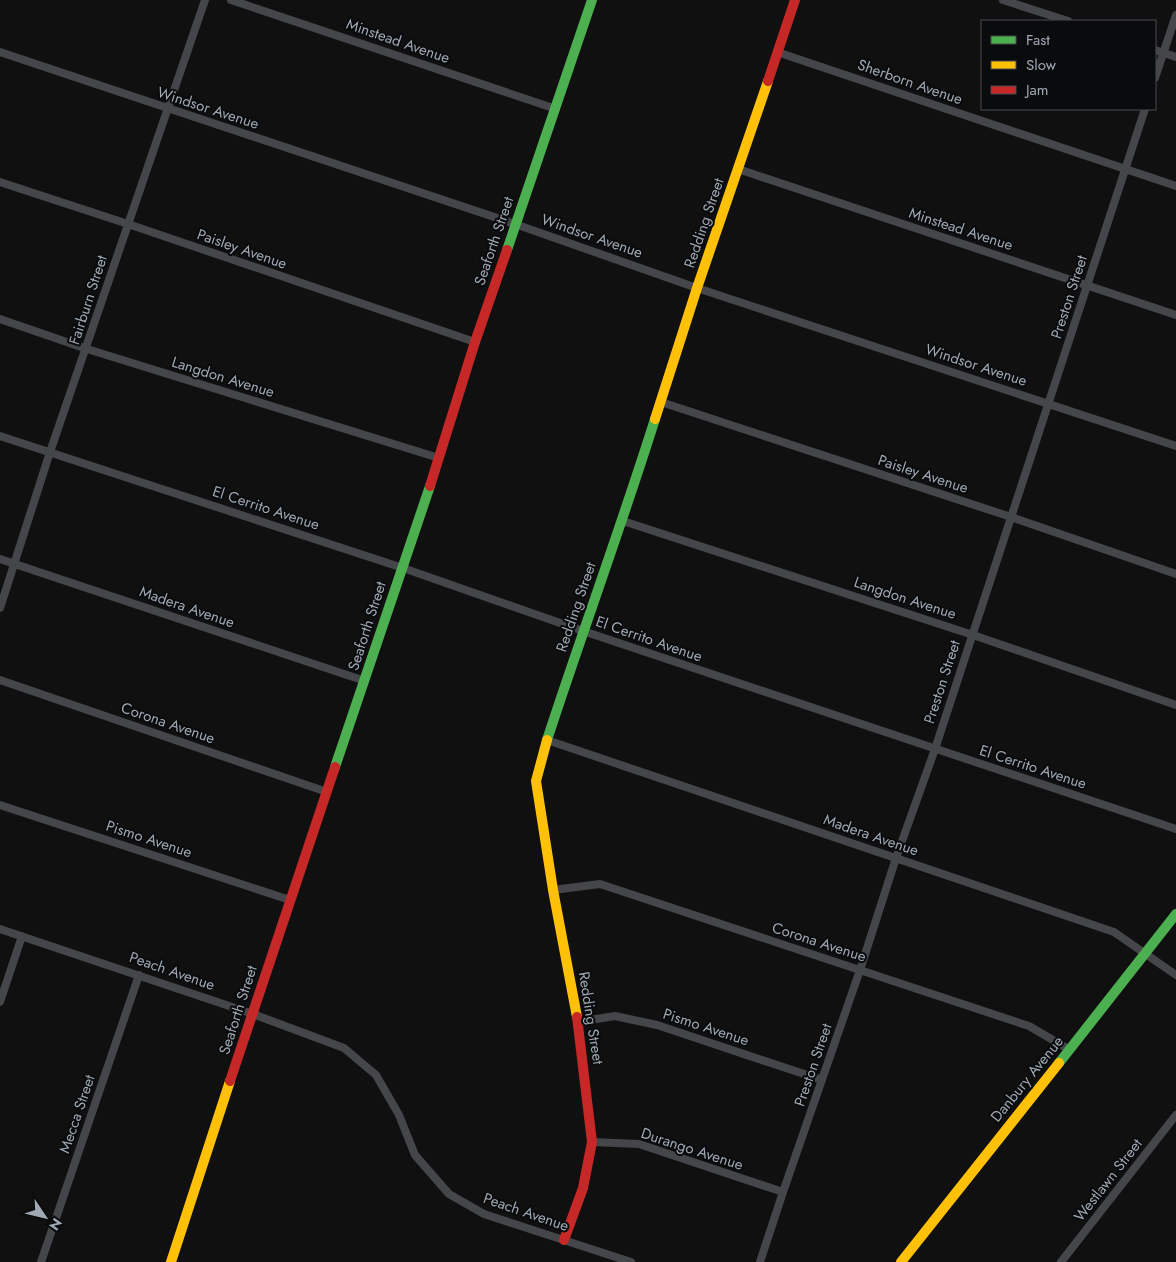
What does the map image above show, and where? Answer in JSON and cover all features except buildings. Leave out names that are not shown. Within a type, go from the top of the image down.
[{"type":"street","name":"Fairburn Street","points":[[0,608],[50,452],[205,0]]},
{"type":"street","name":"Minstead Avenue","points":[[231,0],[556,109]]},
{"type":"street","name":"Seaforth Street","points":[[171,1262],[326,792],[439,458],[475,342],[592,0]]},
{"type":"street","name":"Redding Street","points":[[564,1240],[583,1188],[592,1142],[578,1022],[553,890],[536,782],[547,740],[583,631],[623,520],[697,288],[795,0]]},
{"type":"street","points":[[1003,0],[1065,20]]},
{"type":"street","points":[[1156,71],[1159,51],[1176,15]]},
{"type":"street","points":[[1159,51],[1176,57]]},
{"type":"street","name":"Windsor Avenue","points":[[0,52],[515,224],[697,288],[1176,446]]},
{"type":"street","name":"Sherborn Avenue","points":[[777,52],[1176,186]]},
{"type":"street","name":"Preston Street","points":[[760,1262],[860,970],[896,858],[935,749],[1145,110]]},
{"type":"street","name":"Minstead Avenue","points":[[738,169],[1176,315]]},
{"type":"street","name":"Paisley Avenue","points":[[0,182],[475,342]]},
{"type":"street","name":"Langdon Avenue","points":[[0,320],[439,458]]},
{"type":"street","name":"Paisley Avenue","points":[[661,402],[1011,517],[1176,574]]},
{"type":"street","name":"El Cerrito Avenue","points":[[0,436],[402,568],[583,631],[1176,829]]},
{"type":"street","name":"Langdon Avenue","points":[[623,520],[973,634],[1176,705]]},
{"type":"street","name":"Madera Avenue","points":[[0,559],[365,681]]},
{"type":"street","name":"Corona Avenue","points":[[0,680],[326,792]]},
{"type":"street","name":"Madera Avenue","points":[[547,740],[1114,932],[1176,976]]},
{"type":"street","name":"Pismo Avenue","points":[[0,805],[290,900]]},
{"type":"street","name":"Corona Avenue","points":[[553,890],[600,884],[1029,1026],[1070,1050]]},
{"type":"street","name":"Danbury Avenue","points":[[901,1262],[1176,914]]},
{"type":"street","name":"Peach Avenue","points":[[0,929],[254,1014],[344,1048],[376,1075],[399,1115],[415,1155],[449,1194],[484,1214],[631,1262]]},
{"type":"street","points":[[0,1002],[22,936]]},
{"type":"street","name":"Mecca Street","points":[[41,1262],[138,975]]},
{"type":"street","name":"Pismo Avenue","points":[[578,1022],[615,1016],[657,1025],[822,1080]]},
{"type":"street","name":"Westlawn Street","points":[[1061,1262],[1176,1115]]},
{"type":"street","name":"Durango Avenue","points":[[592,1142],[639,1144],[783,1192]]},
{"type":"traffic: fast","points":[[507,250],[592,0]]},
{"type":"traffic: fast","points":[[547,740],[655,419]]},
{"type":"traffic: fast","points":[[335,767],[430,486]]},
{"type":"traffic: fast","points":[[1059,1063],[1176,914]]},
{"type":"traffic: slow","points":[[655,419],[697,288],[768,81]]},
{"type":"traffic: slow","points":[[547,740],[536,781],[553,890],[577,1017]]},
{"type":"traffic: slow","points":[[901,1262],[1059,1063]]},
{"type":"traffic: slow","points":[[171,1262],[230,1081]]},
{"type":"traffic: jam","points":[[768,81],[795,0]]},
{"type":"traffic: jam","points":[[430,486],[475,342],[507,250]]},
{"type":"traffic: jam","points":[[230,1081],[335,767]]},
{"type":"traffic: jam","points":[[564,1240],[583,1188],[592,1142],[577,1017]]}]
